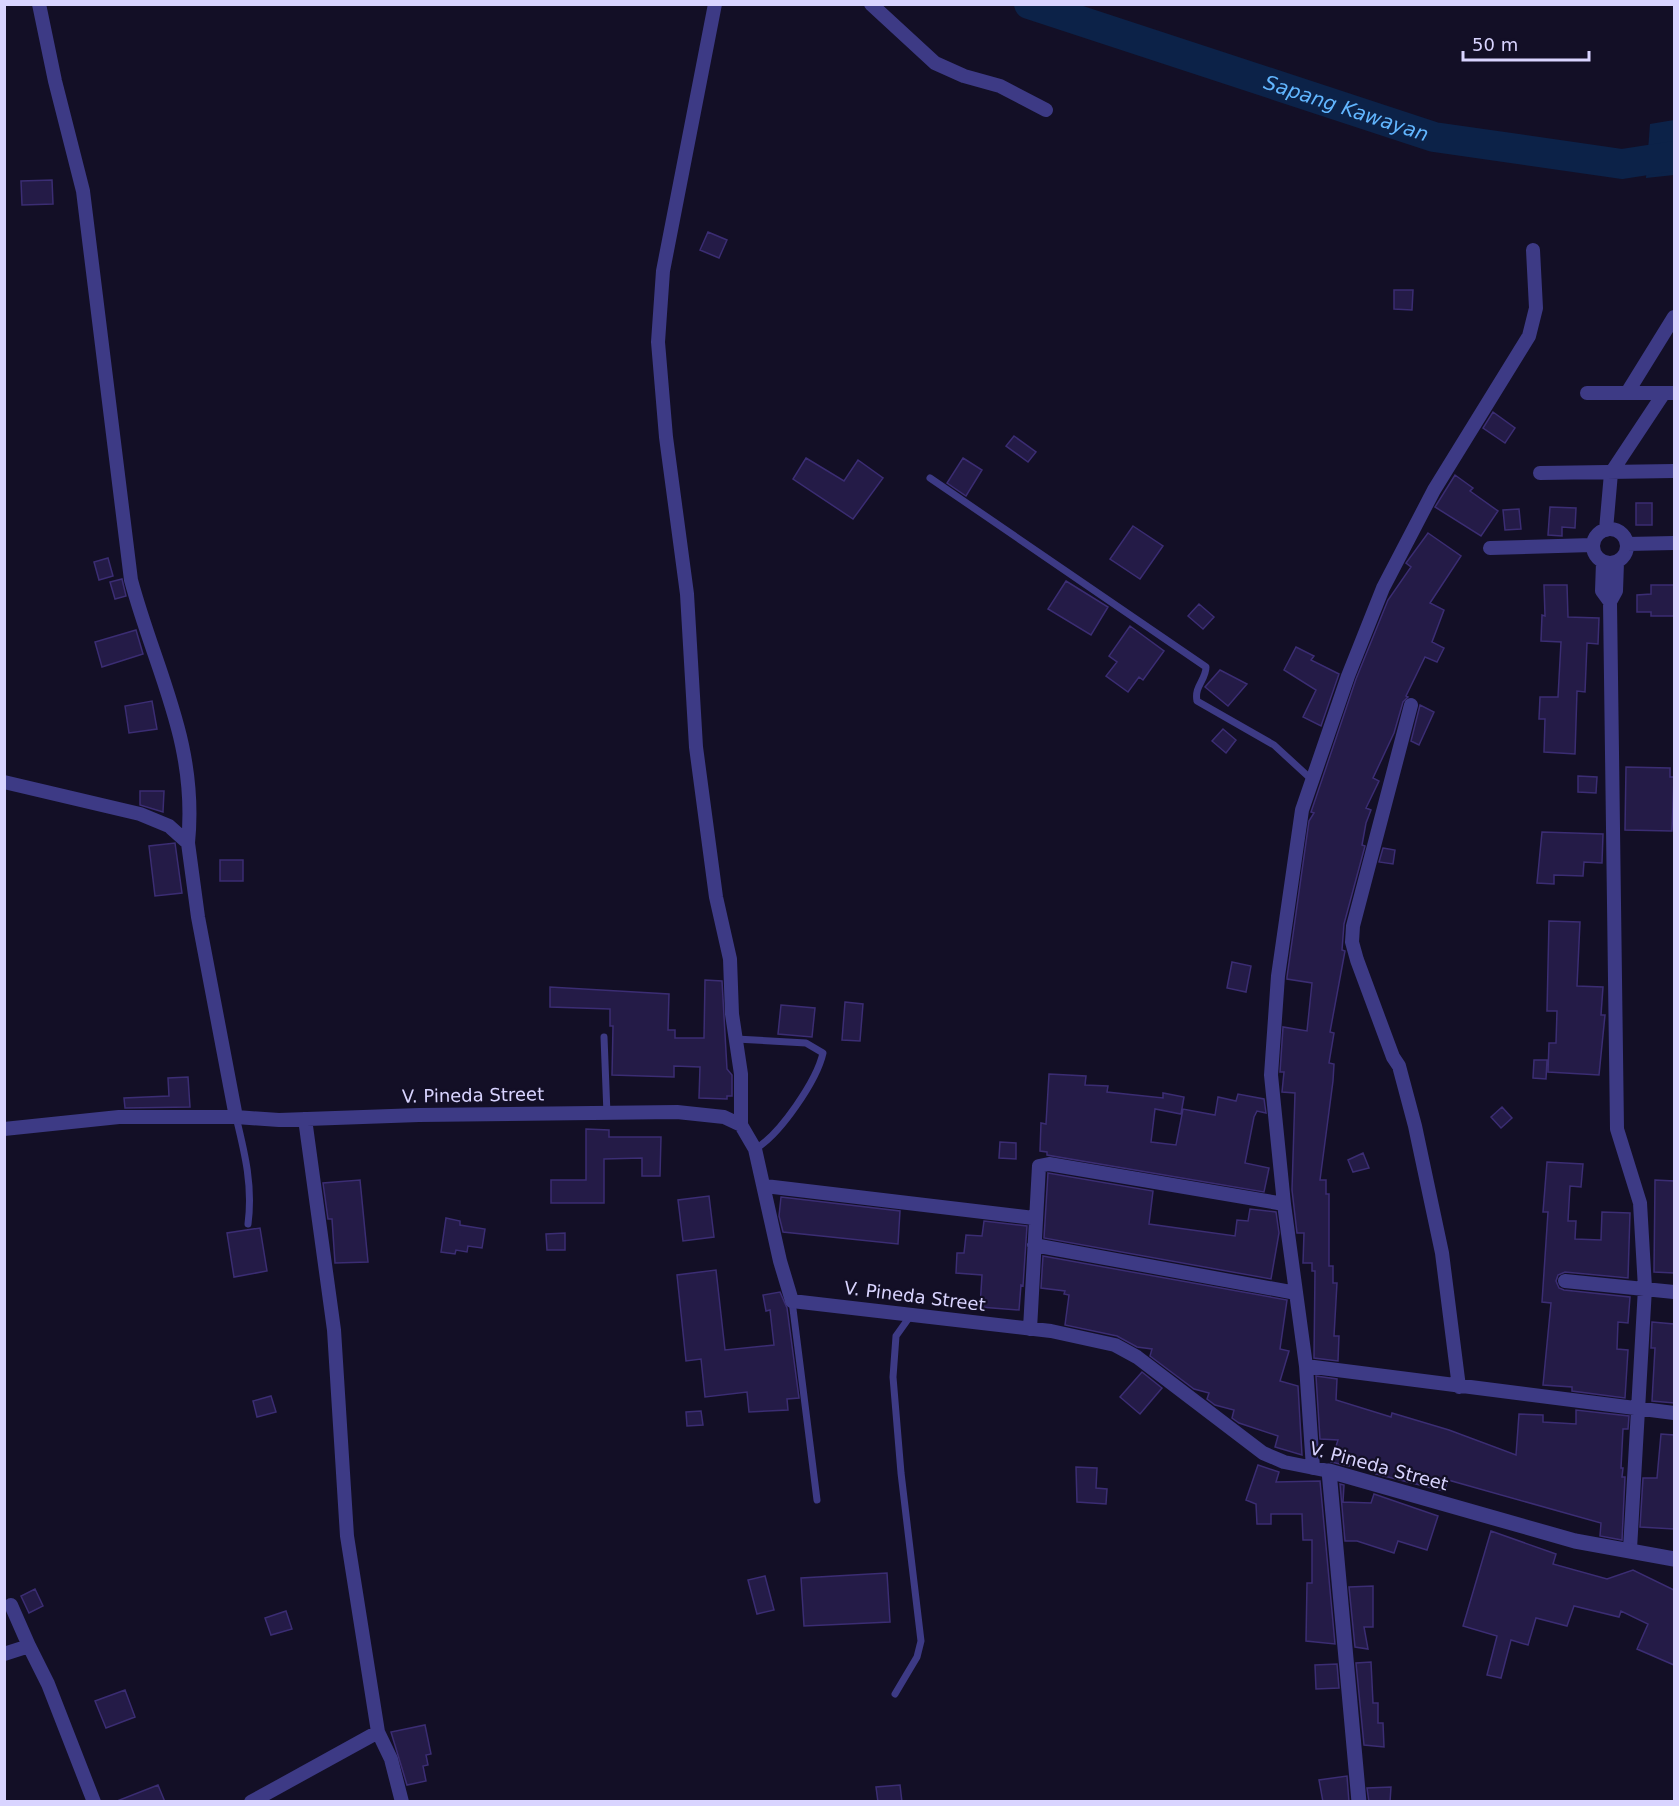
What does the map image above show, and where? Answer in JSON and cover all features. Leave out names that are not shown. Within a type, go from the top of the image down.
[{"type":"street","points":[[39,4],[85,201],[131,580],[150,642],[169,690],[184,748],[189,795],[188,843],[198,917],[236,1117]]},
{"type":"street","points":[[715,4],[663,271],[658,342],[666,437],[687,594],[696,747],[716,897],[730,959],[741,1074],[741,1125],[755,1149],[765,1186],[770,1220],[792,1301]]},
{"type":"street","points":[[871,4],[935,63],[964,76],[1000,86],[1046,110]]},
{"type":"street","points":[[1313,1468],[1306,1366],[1284,1204],[1271,1075],[1271,1048],[1286,907],[1302,810],[1311,779],[1366,629],[1392,571],[1434,490],[1529,336],[1536,308],[1533,250]]},
{"type":"street","points":[[1627,393],[1674,317]]},
{"type":"street","points":[[1587,393],[1669,393]]},
{"type":"street","points":[[1606,530],[1611,473],[1669,393]]},
{"type":"street","points":[[1540,474],[1674,471]]},
{"type":"street","points":[[1606,530],[1620,532],[1627,544],[1623,558],[1610,562],[1597,558],[1592,545],[1594,538],[1606,530]]},
{"type":"street","points":[[1627,544],[1674,543]]},
{"type":"street","points":[[1490,548],[1592,545]]},
{"type":"street","points":[[1610,562],[1602,591],[1610,602],[1617,1129],[1640,1203],[1645,1288],[1640,1410],[1630,1549]]},
{"type":"street","points":[[1411,705],[1375,840],[1352,942],[1368,992],[1399,1066],[1413,1117],[1442,1253],[1459,1387]]},
{"type":"street","points":[[4,782],[140,814],[169,826],[188,843]]},
{"type":"street","name":"V. Pineda Street","points":[[4,1129],[88,1119],[236,1117],[306,1119],[419,1115],[704,1113],[724,1117],[741,1125]]},
{"type":"street","points":[[306,1119],[334,1330],[347,1536],[378,1732],[391,1758],[402,1802]]},
{"type":"street","points":[[1030,1329],[1034,1218],[1039,1166],[1049,1164],[1284,1204]]},
{"type":"street","points":[[765,1186],[1034,1218]]},
{"type":"street","points":[[1034,1245],[1296,1293]]},
{"type":"street","points":[[1565,1281],[1674,1292]]},
{"type":"street","name":"V. Pineda Street","points":[[792,1301],[1030,1329],[1115,1345],[1137,1357],[1263,1453],[1284,1462],[1329,1471],[1575,1541],[1674,1558]]},
{"type":"street","points":[[1306,1366],[1674,1413]]},
{"type":"street","points":[[1329,1471],[1359,1802]]},
{"type":"street","points":[[10,1605],[48,1684],[94,1802]]},
{"type":"street","points":[[4,1654],[29,1646]]},
{"type":"street","points":[[251,1802],[378,1732]]},
{"type":"lane","points":[[930,478],[1206,666],[1206,673],[1195,693],[1197,701],[1274,745],[1311,779]]},
{"type":"lane","points":[[604,1037],[608,1114]]},
{"type":"lane","points":[[736,1039],[806,1043],[823,1053],[820,1068],[785,1120],[762,1145],[755,1149]]},
{"type":"lane","points":[[236,1117],[249,1171],[251,1191],[248,1224]]},
{"type":"lane","points":[[792,1301],[818,1500]]},
{"type":"lane","points":[[895,1694],[917,1657],[921,1641],[901,1473],[894,1377],[896,1336],[911,1315]]},
{"type":"water","points":[[1674,120],[1674,175],[1646,178],[1650,124]]},
{"type":"building","points":[[52,180],[53,204],[22,205],[21,181]]},
{"type":"building","points":[[708,232],[727,240],[719,258],[700,250]]},
{"type":"building","points":[[1394,290],[1413,290],[1412,310],[1394,309]]},
{"type":"building","points":[[1493,412],[1515,428],[1505,443],[1483,428]]},
{"type":"building","points":[[1014,436],[1036,452],[1028,462],[1006,446]]},
{"type":"building","points":[[806,458],[844,481],[858,460],[883,478],[853,519],[793,479]]},
{"type":"building","points":[[963,458],[982,470],[966,496],[947,483]]},
{"type":"building","points":[[1455,475],[1473,488],[1470,491],[1498,511],[1481,536],[1435,507]]},
{"type":"building","points":[[1636,503],[1652,503],[1652,525],[1636,525]]},
{"type":"building","points":[[1550,507],[1576,508],[1575,528],[1562,527],[1562,536],[1548,535]]},
{"type":"building","points":[[1519,509],[1521,529],[1505,530],[1503,510]]},
{"type":"building","points":[[1133,526],[1163,546],[1140,579],[1110,559]]},
{"type":"building","points":[[1428,533],[1461,556],[1430,603],[1444,610],[1432,642],[1444,648],[1437,662],[1425,657],[1406,696],[1408,697],[1403,702],[1394,733],[1373,778],[1379,781],[1366,808],[1371,810],[1362,845],[1365,846],[1344,924],[1342,950],[1345,951],[1330,1032],[1334,1033],[1329,1063],[1334,1064],[1333,1081],[1320,1180],[1326,1180],[1326,1194],[1329,1194],[1329,1266],[1333,1266],[1333,1283],[1337,1283],[1334,1336],[1339,1336],[1338,1361],[1314,1358],[1315,1271],[1312,1271],[1312,1263],[1303,1263],[1304,1233],[1297,1233],[1292,1190],[1295,1093],[1282,1092],[1284,1072],[1280,1072],[1283,1027],[1307,1031],[1312,983],[1287,979],[1287,977],[1309,821],[1314,813],[1311,812],[1356,679],[1388,600],[1411,567],[1406,563]]},
{"type":"building","points":[[108,558],[113,576],[99,580],[94,562]]},
{"type":"building","points":[[122,579],[126,596],[115,599],[110,582]]},
{"type":"building","points":[[1066,581],[1108,607],[1091,635],[1048,609]]},
{"type":"building","points":[[1544,585],[1567,585],[1568,617],[1599,618],[1598,644],[1587,643],[1585,692],[1577,691],[1575,754],[1544,752],[1545,719],[1539,719],[1540,697],[1558,697],[1561,642],[1541,641],[1542,615],[1545,616]]},
{"type":"building","points":[[1651,585],[1674,585],[1674,616],[1651,616],[1651,612],[1637,612],[1637,595],[1651,594]]},
{"type":"building","points":[[1199,604],[1214,617],[1203,629],[1188,616]]},
{"type":"building","points":[[1130,626],[1164,651],[1143,680],[1139,677],[1128,692],[1106,676],[1117,662],[1109,656]]},
{"type":"building","points":[[136,630],[143,654],[102,667],[95,642]]},
{"type":"building","points":[[1296,647],[1314,656],[1311,660],[1339,674],[1321,726],[1303,717],[1316,690],[1284,670]]},
{"type":"building","points":[[1220,670],[1247,684],[1228,706],[1205,687]]},
{"type":"building","points":[[152,701],[157,729],[129,733],[125,706]]},
{"type":"building","points":[[1420,705],[1434,712],[1419,745],[1411,741]]},
{"type":"building","points":[[1223,729],[1236,740],[1226,753],[1212,741]]},
{"type":"building","points":[[1626,767],[1670,768],[1670,777],[1674,777],[1672,831],[1625,830]]},
{"type":"building","points":[[1578,776],[1597,777],[1596,793],[1578,792]]},
{"type":"building","points":[[140,791],[164,791],[163,812],[140,805]]},
{"type":"building","points":[[1542,832],[1603,834],[1602,863],[1584,862],[1583,876],[1554,875],[1554,884],[1537,883]]},
{"type":"building","points":[[175,843],[182,893],[155,896],[149,846]]},
{"type":"building","points":[[1383,848],[1395,850],[1393,864],[1379,862]]},
{"type":"building","points":[[220,860],[243,860],[243,881],[220,881]]},
{"type":"building","points":[[1549,921],[1580,922],[1577,986],[1603,987],[1601,1015],[1605,1015],[1599,1075],[1548,1072],[1549,1043],[1556,1043],[1557,1011],[1547,1011]]},
{"type":"building","points":[[1232,962],[1251,966],[1246,992],[1227,988]]},
{"type":"building","points":[[705,980],[722,981],[727,1069],[732,1075],[732,1096],[727,1096],[727,1099],[699,1098],[700,1067],[674,1066],[674,1077],[612,1075],[613,1026],[610,1026],[610,1009],[550,1007],[550,987],[669,994],[668,1030],[675,1030],[675,1038],[704,1038]]},
{"type":"building","points":[[845,1002],[863,1004],[860,1041],[842,1040]]},
{"type":"building","points":[[781,1005],[815,1008],[812,1037],[778,1034]]},
{"type":"building","points":[[1534,1060],[1547,1060],[1546,1079],[1533,1078]]},
{"type":"building","points":[[1049,1074],[1086,1076],[1085,1085],[1108,1086],[1107,1092],[1163,1098],[1163,1093],[1184,1097],[1181,1114],[1155,1109],[1151,1142],[1176,1145],[1183,1109],[1215,1115],[1218,1097],[1236,1101],[1238,1094],[1264,1099],[1266,1113],[1257,1111],[1254,1117],[1245,1163],[1269,1168],[1264,1192],[1047,1155],[1047,1152],[1040,1151],[1041,1123],[1046,1124]]},
{"type":"building","points":[[188,1077],[190,1107],[125,1108],[124,1098],[169,1096],[168,1078]]},
{"type":"building","points":[[1502,1107],[1512,1118],[1501,1128],[1491,1117]]},
{"type":"building","points":[[586,1129],[609,1130],[609,1137],[661,1137],[660,1176],[642,1176],[642,1158],[604,1159],[604,1203],[551,1203],[551,1180],[586,1180]]},
{"type":"building","points":[[1000,1142],[1016,1143],[1016,1159],[999,1158]]},
{"type":"building","points":[[1363,1153],[1369,1168],[1353,1172],[1348,1160]]},
{"type":"building","points":[[1547,1162],[1583,1164],[1581,1187],[1570,1186],[1568,1221],[1576,1221],[1575,1239],[1601,1240],[1602,1212],[1630,1213],[1628,1278],[1565,1272],[1558,1275],[1556,1281],[1559,1288],[1564,1290],[1630,1297],[1628,1323],[1618,1322],[1617,1349],[1628,1350],[1625,1398],[1572,1391],[1572,1387],[1543,1385],[1551,1303],[1542,1302],[1548,1212],[1543,1212]]},
{"type":"building","points":[[1048,1173],[1153,1191],[1149,1224],[1235,1236],[1237,1220],[1248,1221],[1250,1209],[1276,1212],[1279,1233],[1271,1279],[1044,1238]]},
{"type":"building","points":[[360,1180],[368,1262],[335,1263],[332,1219],[328,1219],[323,1183]]},
{"type":"building","points":[[1655,1180],[1674,1181],[1674,1273],[1654,1272]]},
{"type":"building","points":[[709,1196],[714,1237],[683,1241],[678,1200]]},
{"type":"building","points":[[781,1197],[900,1211],[898,1244],[783,1232],[779,1216]]},
{"type":"building","points":[[446,1218],[460,1221],[460,1225],[485,1229],[482,1248],[468,1246],[467,1252],[456,1250],[455,1254],[441,1252]]},
{"type":"building","points":[[984,1221],[1027,1226],[1019,1310],[980,1307],[982,1275],[956,1273],[957,1253],[964,1253],[966,1235],[982,1236]]},
{"type":"building","points":[[260,1228],[267,1271],[234,1277],[227,1233]]},
{"type":"building","points":[[565,1233],[565,1250],[547,1250],[546,1234]]},
{"type":"building","points":[[1043,1256],[1287,1300],[1280,1349],[1289,1351],[1280,1381],[1298,1386],[1302,1455],[1275,1447],[1278,1436],[1239,1423],[1232,1418],[1234,1410],[1215,1405],[1207,1399],[1209,1393],[1194,1389],[1150,1356],[1152,1349],[1137,1347],[1117,1336],[1065,1325],[1069,1295],[1064,1294],[1065,1291],[1041,1288]]},
{"type":"building","points":[[716,1270],[725,1350],[774,1345],[770,1310],[766,1311],[763,1295],[780,1292],[787,1308],[799,1398],[787,1399],[788,1410],[749,1412],[747,1392],[705,1397],[701,1359],[686,1361],[677,1275]]},
{"type":"building","points":[[1652,1322],[1674,1324],[1674,1403],[1652,1401],[1655,1348],[1651,1348]]},
{"type":"building","points":[[1142,1372],[1162,1388],[1140,1414],[1120,1397]]},
{"type":"building","points":[[1316,1376],[1337,1379],[1336,1400],[1391,1417],[1392,1413],[1449,1430],[1516,1455],[1519,1414],[1543,1415],[1543,1422],[1576,1424],[1576,1410],[1629,1416],[1628,1429],[1623,1429],[1621,1468],[1623,1468],[1622,1477],[1625,1477],[1622,1540],[1600,1536],[1601,1523],[1448,1480],[1444,1491],[1376,1474],[1377,1471],[1350,1463],[1349,1466],[1331,1462],[1338,1440],[1320,1439]]},
{"type":"building","points":[[271,1396],[276,1412],[257,1417],[253,1401]]},
{"type":"building","points":[[701,1411],[703,1425],[687,1426],[686,1412]]},
{"type":"building","points":[[1661,1434],[1674,1435],[1674,1529],[1640,1527],[1643,1478],[1657,1478]]},
{"type":"building","points":[[1258,1465],[1279,1472],[1276,1482],[1320,1481],[1335,1644],[1306,1641],[1307,1583],[1312,1583],[1312,1540],[1303,1540],[1302,1514],[1271,1514],[1271,1524],[1257,1524],[1256,1504],[1246,1500]]},
{"type":"building","points":[[1076,1467],[1097,1468],[1096,1488],[1107,1489],[1106,1504],[1077,1502]]},
{"type":"building","points":[[1340,1484],[1344,1485],[1343,1502],[1371,1503],[1374,1494],[1438,1516],[1427,1550],[1398,1541],[1394,1553],[1357,1541],[1345,1541]]},
{"type":"building","points":[[1491,1531],[1556,1554],[1553,1564],[1607,1579],[1633,1570],[1674,1590],[1674,1665],[1637,1649],[1648,1624],[1621,1611],[1619,1617],[1574,1606],[1567,1626],[1536,1618],[1528,1645],[1511,1640],[1501,1678],[1487,1675],[1497,1636],[1463,1626]]},
{"type":"building","points":[[887,1573],[890,1622],[804,1626],[801,1578]]},
{"type":"building","points":[[765,1576],[774,1610],[757,1614],[748,1580]]},
{"type":"building","points":[[1373,1586],[1373,1627],[1364,1627],[1368,1649],[1355,1647],[1349,1587]]},
{"type":"building","points":[[35,1589],[43,1606],[29,1613],[21,1596]]},
{"type":"building","points":[[286,1611],[292,1629],[271,1635],[265,1618]]},
{"type":"building","points":[[1371,1662],[1373,1703],[1378,1703],[1378,1723],[1383,1723],[1384,1747],[1364,1745],[1356,1663]]},
{"type":"building","points":[[1337,1664],[1339,1688],[1316,1689],[1315,1665]]},
{"type":"building","points":[[125,1690],[135,1717],[106,1728],[95,1701]]},
{"type":"building","points":[[425,1725],[431,1754],[426,1755],[428,1765],[423,1766],[426,1781],[407,1785],[391,1732]]},
{"type":"building","points":[[1347,1776],[1349,1802],[1323,1802],[1319,1780]]},
{"type":"building","points":[[158,1785],[165,1802],[117,1802],[117,1801]]},
{"type":"building","points":[[900,1785],[902,1802],[878,1802],[876,1787]]},
{"type":"building","points":[[1391,1787],[1390,1802],[1369,1802],[1367,1788]]},
{"type":"waterway","name":"Sapang Kawayan","points":[[1029,4],[1434,137],[1622,164],[1674,156]]}]
